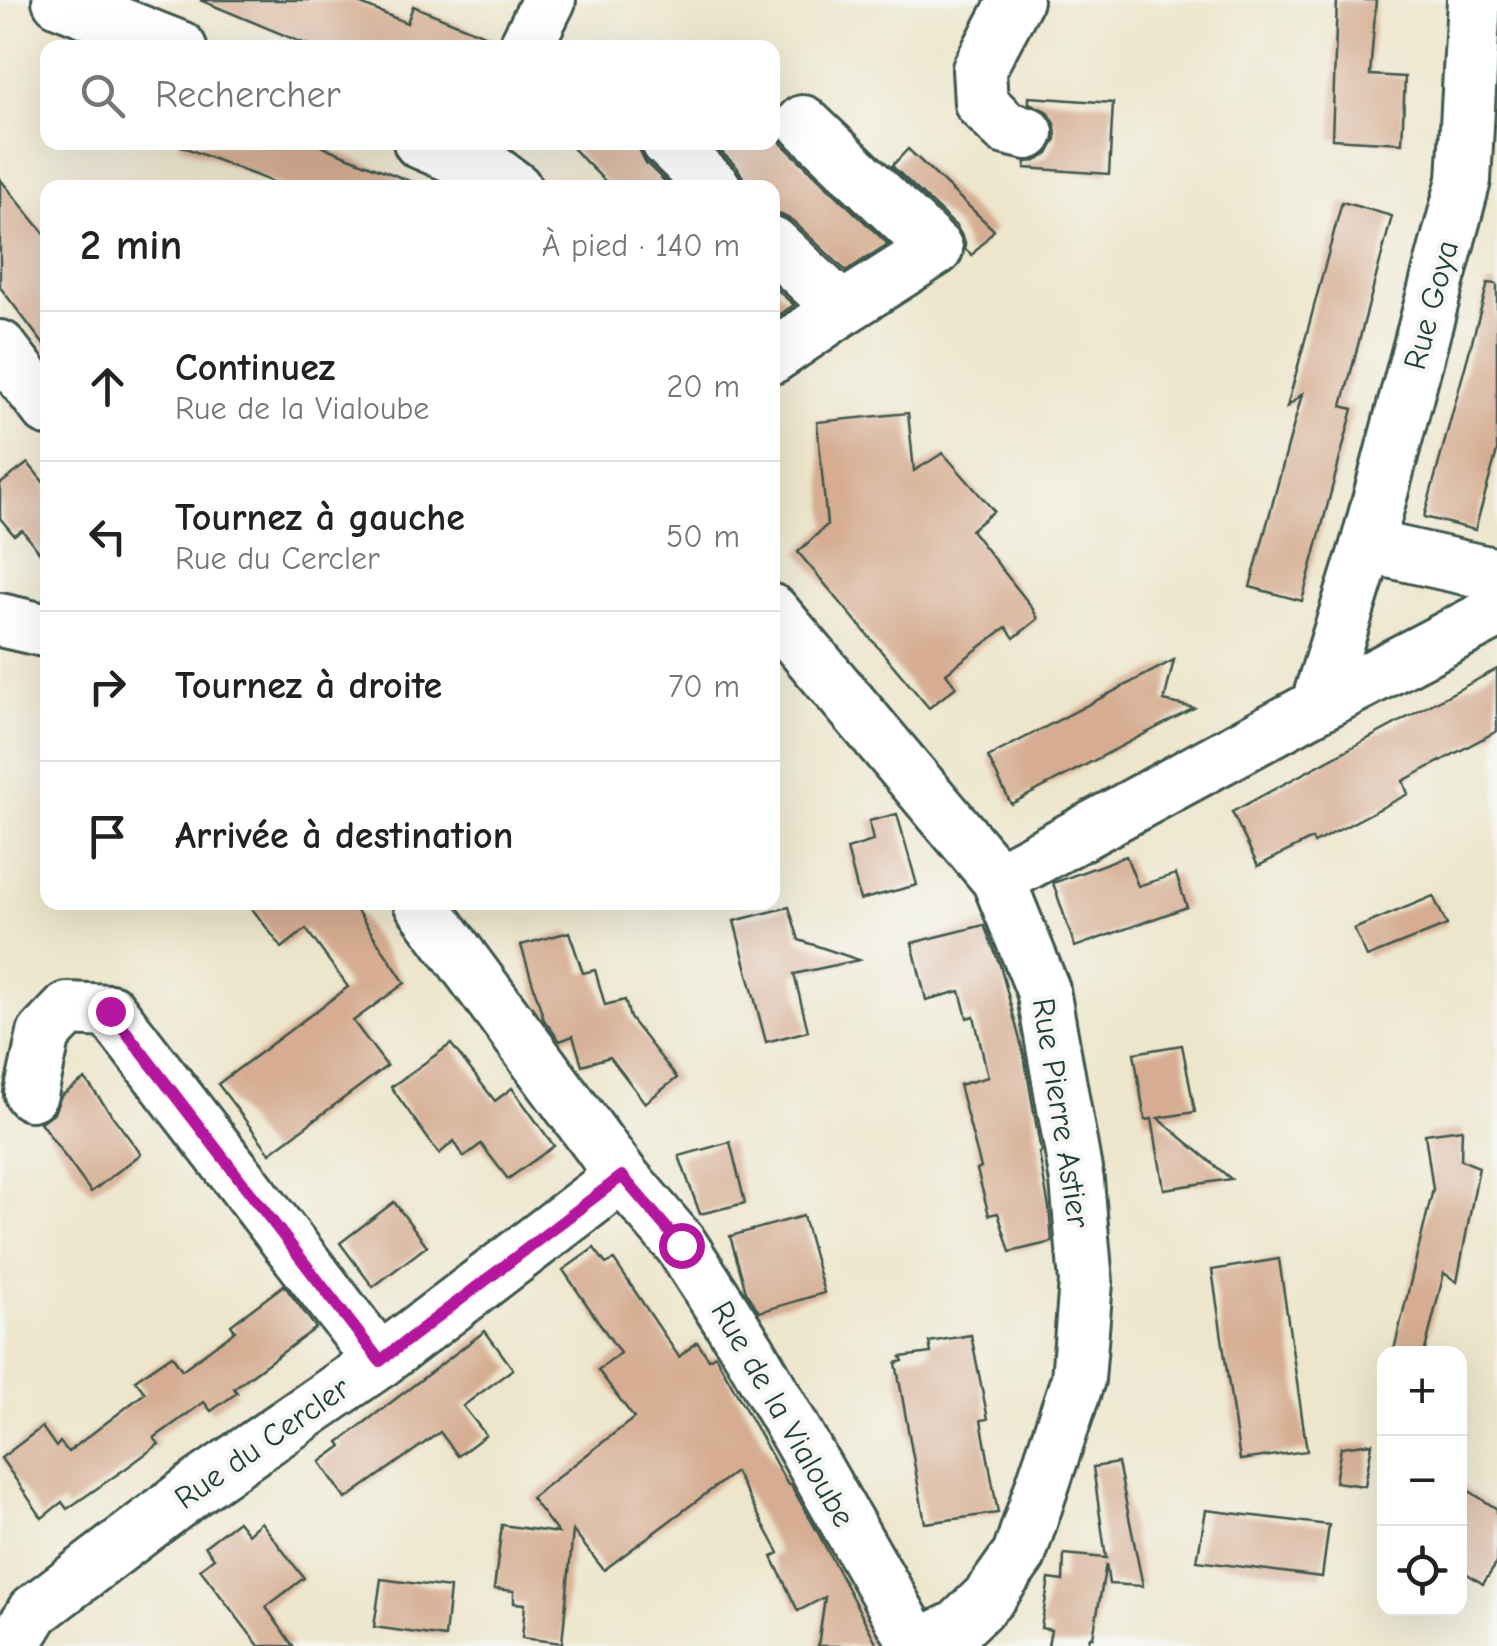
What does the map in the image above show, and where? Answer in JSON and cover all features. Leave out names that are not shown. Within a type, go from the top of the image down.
[{"type":"street","points":[[59,0],[160,40]]},
{"type":"street","points":[[1016,0],[978,70],[981,103],[1006,128],[1027,134]]},
{"type":"street","name":"Rue Goya","points":[[1317,706],[1366,546],[1464,180],[1474,0]]},
{"type":"street","points":[[780,352],[936,249],[803,122]]},
{"type":"street","points":[[676,150],[707,180]]},
{"type":"street","points":[[455,157],[500,180]]},
{"type":"street","points":[[780,251],[842,309]]},
{"type":"street","points":[[0,347],[40,399]]},
{"type":"street","points":[[1366,546],[1497,575]]},
{"type":"street","points":[[998,879],[1497,612]]},
{"type":"street","points":[[0,620],[40,629]]},
{"type":"street","name":"Rue Pierre Astier","points":[[780,620],[998,879],[1043,990],[1077,1181],[1086,1282],[1078,1379],[1019,1555],[988,1598],[958,1627],[917,1646]]},
{"type":"street","name":"Rue de la Vialoube","points":[[426,910],[622,1176],[681,1245],[749,1351],[917,1646]]},
{"type":"street","points":[[30,1094],[44,1034],[68,1009],[110,1011],[380,1361]]},
{"type":"street","name":"Rue du Cercler","points":[[8,1646],[34,1612],[137,1532],[380,1361],[622,1176]]},
{"type":"building","points":[[200,0],[351,0],[407,23],[413,6],[497,40],[296,40]]},
{"type":"building","points":[[1337,0],[1376,0],[1370,75],[1405,77],[1402,143],[1332,139]]},
{"type":"building","points":[[1029,97],[1113,103],[1109,174],[1025,168],[1026,162],[1048,154],[1056,139],[1055,124],[1048,112],[1029,103]]},
{"type":"building","points":[[780,140],[888,244],[846,271],[793,221],[780,214],[780,180],[744,180],[719,150],[780,150]]},
{"type":"building","points":[[908,149],[994,230],[972,255],[965,249],[957,227],[892,166]]},
{"type":"building","points":[[191,150],[331,150],[407,180],[268,180]]},
{"type":"building","points":[[574,150],[640,150],[646,163],[664,180],[604,180]]},
{"type":"building","points":[[0,179],[40,228],[40,340],[0,287]]},
{"type":"building","points":[[1342,202],[1392,216],[1342,406],[1353,409],[1302,601],[1250,587],[1302,394],[1287,407]]},
{"type":"building","points":[[1488,283],[1497,284],[1497,451],[1475,530],[1424,517]]},
{"type":"building","points":[[780,292],[794,305],[780,315]]},
{"type":"building","points":[[908,413],[914,471],[943,453],[994,511],[971,530],[1038,619],[1014,638],[1006,627],[946,673],[956,687],[929,708],[798,552],[827,525],[817,422]]},
{"type":"building","points":[[28,463],[40,478],[40,553],[22,530],[14,535],[0,518],[0,484]]},
{"type":"building","points":[[1174,660],[1164,701],[1194,708],[1011,804],[988,757]]},
{"type":"building","points":[[1497,669],[1497,731],[1403,781],[1408,794],[1314,843],[1312,839],[1258,866],[1232,812]]},
{"type":"building","points":[[897,814],[917,885],[860,900],[847,849],[873,841],[869,821]]},
{"type":"building","points":[[1126,856],[1138,886],[1176,874],[1187,907],[1075,947],[1053,883]]},
{"type":"building","points":[[1433,896],[1447,925],[1367,957],[1354,929]]},
{"type":"building","points":[[789,907],[799,940],[859,960],[794,974],[808,1031],[766,1042],[734,921]]},
{"type":"building","points":[[253,910],[356,910],[405,983],[353,1021],[387,1066],[270,1153],[218,1084],[348,987],[306,929],[282,948]]},
{"type":"building","points":[[984,925],[1000,965],[1024,1055],[1052,1242],[1010,1252],[998,1213],[989,1215],[959,1085],[988,1077],[974,1016],[967,1018],[960,991],[926,1000],[912,943]]},
{"type":"building","points":[[569,932],[583,973],[595,970],[605,1005],[625,1000],[630,1018],[677,1078],[645,1103],[610,1057],[582,1065],[573,1036],[560,1041],[544,1020],[521,945]]},
{"type":"building","points":[[451,1044],[495,1101],[512,1088],[554,1146],[508,1179],[481,1144],[464,1157],[454,1141],[439,1154],[391,1087]]},
{"type":"building","points":[[1182,1045],[1195,1112],[1158,1118],[1231,1179],[1164,1189],[1152,1119],[1145,1120],[1134,1053]]},
{"type":"building","points":[[85,1079],[141,1154],[91,1192],[40,1122],[54,1113],[61,1096]]},
{"type":"building","points":[[1462,1129],[1461,1160],[1479,1167],[1457,1282],[1444,1273],[1426,1346],[1395,1346],[1433,1189],[1425,1134]]},
{"type":"building","points":[[730,1142],[745,1203],[700,1214],[679,1156]]},
{"type":"building","points":[[394,1202],[427,1246],[373,1287],[340,1243]]},
{"type":"building","points":[[803,1216],[824,1293],[759,1312],[746,1291],[730,1236]]},
{"type":"building","points":[[594,1248],[606,1264],[614,1260],[679,1357],[697,1342],[709,1359],[715,1355],[878,1646],[818,1646],[825,1597],[798,1611],[772,1557],[779,1553],[735,1472],[604,1570],[573,1531],[562,1643],[522,1638],[525,1604],[514,1603],[514,1591],[494,1589],[502,1525],[558,1533],[531,1498],[634,1418],[598,1370],[620,1353],[563,1270]]},
{"type":"building","points":[[1279,1259],[1307,1451],[1240,1460],[1212,1270]]},
{"type":"building","points":[[284,1285],[316,1328],[234,1388],[237,1393],[211,1411],[204,1402],[154,1438],[159,1444],[125,1469],[67,1509],[62,1502],[42,1518],[1,1458],[42,1427],[56,1447],[60,1442],[68,1452],[145,1393],[135,1380],[172,1355],[182,1370],[235,1331],[231,1325]]},
{"type":"building","points":[[485,1331],[513,1369],[463,1406],[486,1435],[458,1456],[440,1432],[346,1499],[320,1462],[342,1446],[339,1442]]},
{"type":"building","points":[[971,1335],[988,1419],[981,1420],[998,1513],[925,1523],[896,1363],[903,1361],[901,1357],[931,1353],[929,1342]]},
{"type":"building","points":[[1372,1443],[1365,1486],[1335,1482],[1341,1447]]},
{"type":"building","points":[[1118,1463],[1143,1586],[1109,1584],[1106,1564],[1088,1646],[1048,1646],[1051,1630],[1041,1628],[1049,1579],[1063,1581],[1064,1554],[1106,1558],[1093,1467]]},
{"type":"building","points":[[1467,1490],[1497,1509],[1497,1563],[1483,1584],[1467,1574]]},
{"type":"building","points":[[1206,1510],[1329,1525],[1322,1577],[1197,1561]]},
{"type":"building","points":[[238,1521],[248,1534],[261,1522],[304,1578],[266,1607],[293,1646],[259,1646],[200,1569],[214,1558],[205,1546]]},
{"type":"building","points":[[381,1579],[450,1588],[445,1637],[374,1627]]},
{"type":"route","points":[[110,1011],[380,1361],[622,1176],[681,1245]]}]
